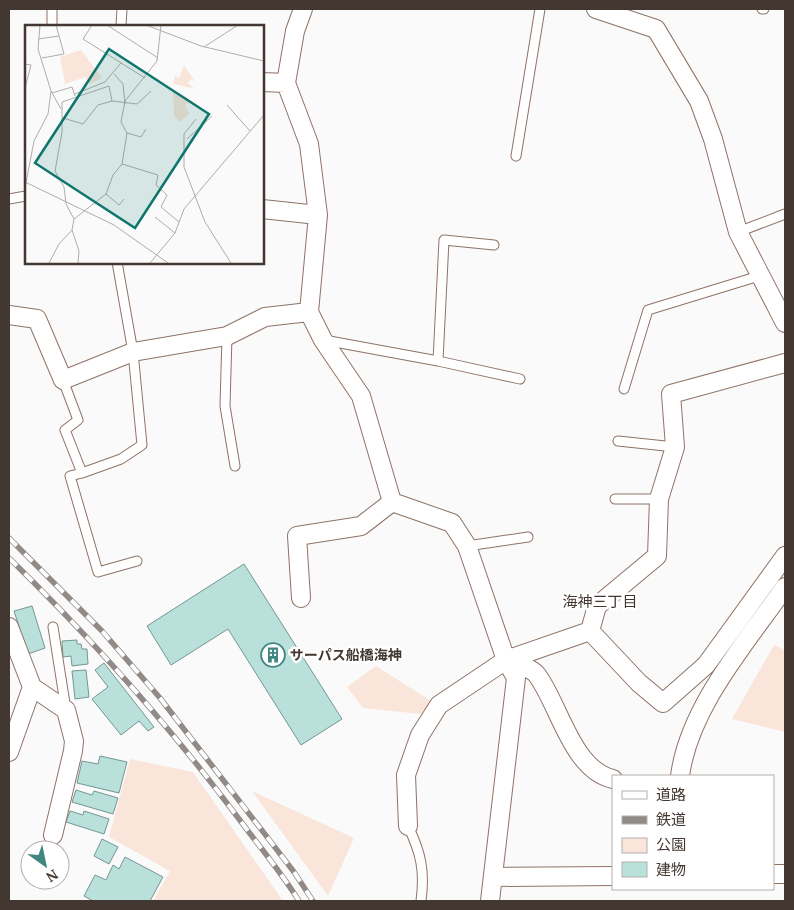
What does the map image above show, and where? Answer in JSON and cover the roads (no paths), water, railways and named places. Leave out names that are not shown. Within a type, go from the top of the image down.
[{"type":"street","points":[[303,9],[295,31],[286,83],[309,144],[318,215],[309,312],[323,340],[361,396],[392,502]]},
{"type":"street","points":[[596,9],[656,29],[698,101],[713,139],[738,232],[785,323]]},
{"type":"street","points":[[264,82],[286,83]]},
{"type":"street","points":[[264,209],[318,215]]},
{"type":"street","points":[[9,315],[37,319],[63,380],[133,352],[227,336],[265,317],[309,312]]},
{"type":"street","points":[[590,631],[597,606],[656,556],[659,499],[675,447],[670,394],[785,363]]},
{"type":"street","points":[[392,502],[452,523],[467,546],[506,660],[516,678],[490,901]]},
{"type":"street","points":[[301,598],[297,536],[361,526],[392,502]]},
{"type":"street","points":[[590,631],[639,683],[663,703],[706,665],[785,556]]},
{"type":"street","points":[[680,775],[683,754],[700,710],[785,587]]},
{"type":"street","points":[[9,627],[32,687],[66,710],[74,741],[74,751],[53,835]]},
{"type":"street","points":[[408,826],[406,775],[420,735],[439,705],[506,660],[590,631]]},
{"type":"street","points":[[506,660],[536,674],[569,736],[589,765],[612,778]]},
{"type":"street","points":[[9,752],[32,687]]},
{"type":"street","points":[[493,877],[612,876]]},
{"type":"lane","points":[[52,9],[52,25]]},
{"type":"lane","points":[[121,25],[122,9]]},
{"type":"lane","points":[[516,156],[540,9]]},
{"type":"lane","points":[[9,199],[25,196]]},
{"type":"lane","points":[[738,232],[785,214]]},
{"type":"lane","points":[[438,360],[444,240],[494,245]]},
{"type":"lane","points":[[117,264],[133,352],[142,445],[121,458],[70,476],[98,572],[137,561]]},
{"type":"lane","points":[[624,389],[648,310],[760,276]]},
{"type":"lane","points":[[227,336],[225,406],[235,466]]},
{"type":"lane","points":[[323,340],[438,360],[520,379]]},
{"type":"lane","points":[[63,380],[78,420],[65,430],[82,473]]},
{"type":"lane","points":[[618,441],[675,447]]},
{"type":"lane","points":[[615,500],[659,499]]},
{"type":"lane","points":[[467,546],[528,537]]},
{"type":"lane","points":[[54,627],[66,710]]},
{"type":"lane","points":[[408,826],[420,850],[424,882],[421,901]]},
{"type":"railway","points":[[9,538],[102,631],[160,698],[294,872],[313,901]]},
{"type":"railway","points":[[9,558],[100,651],[157,716],[212,784],[299,901]]},
{"type":"place","name":"サーパス船橋海神","points":[[273,655]]},
{"type":"district","name":"海神三丁目","points":[[600,602]]}]
